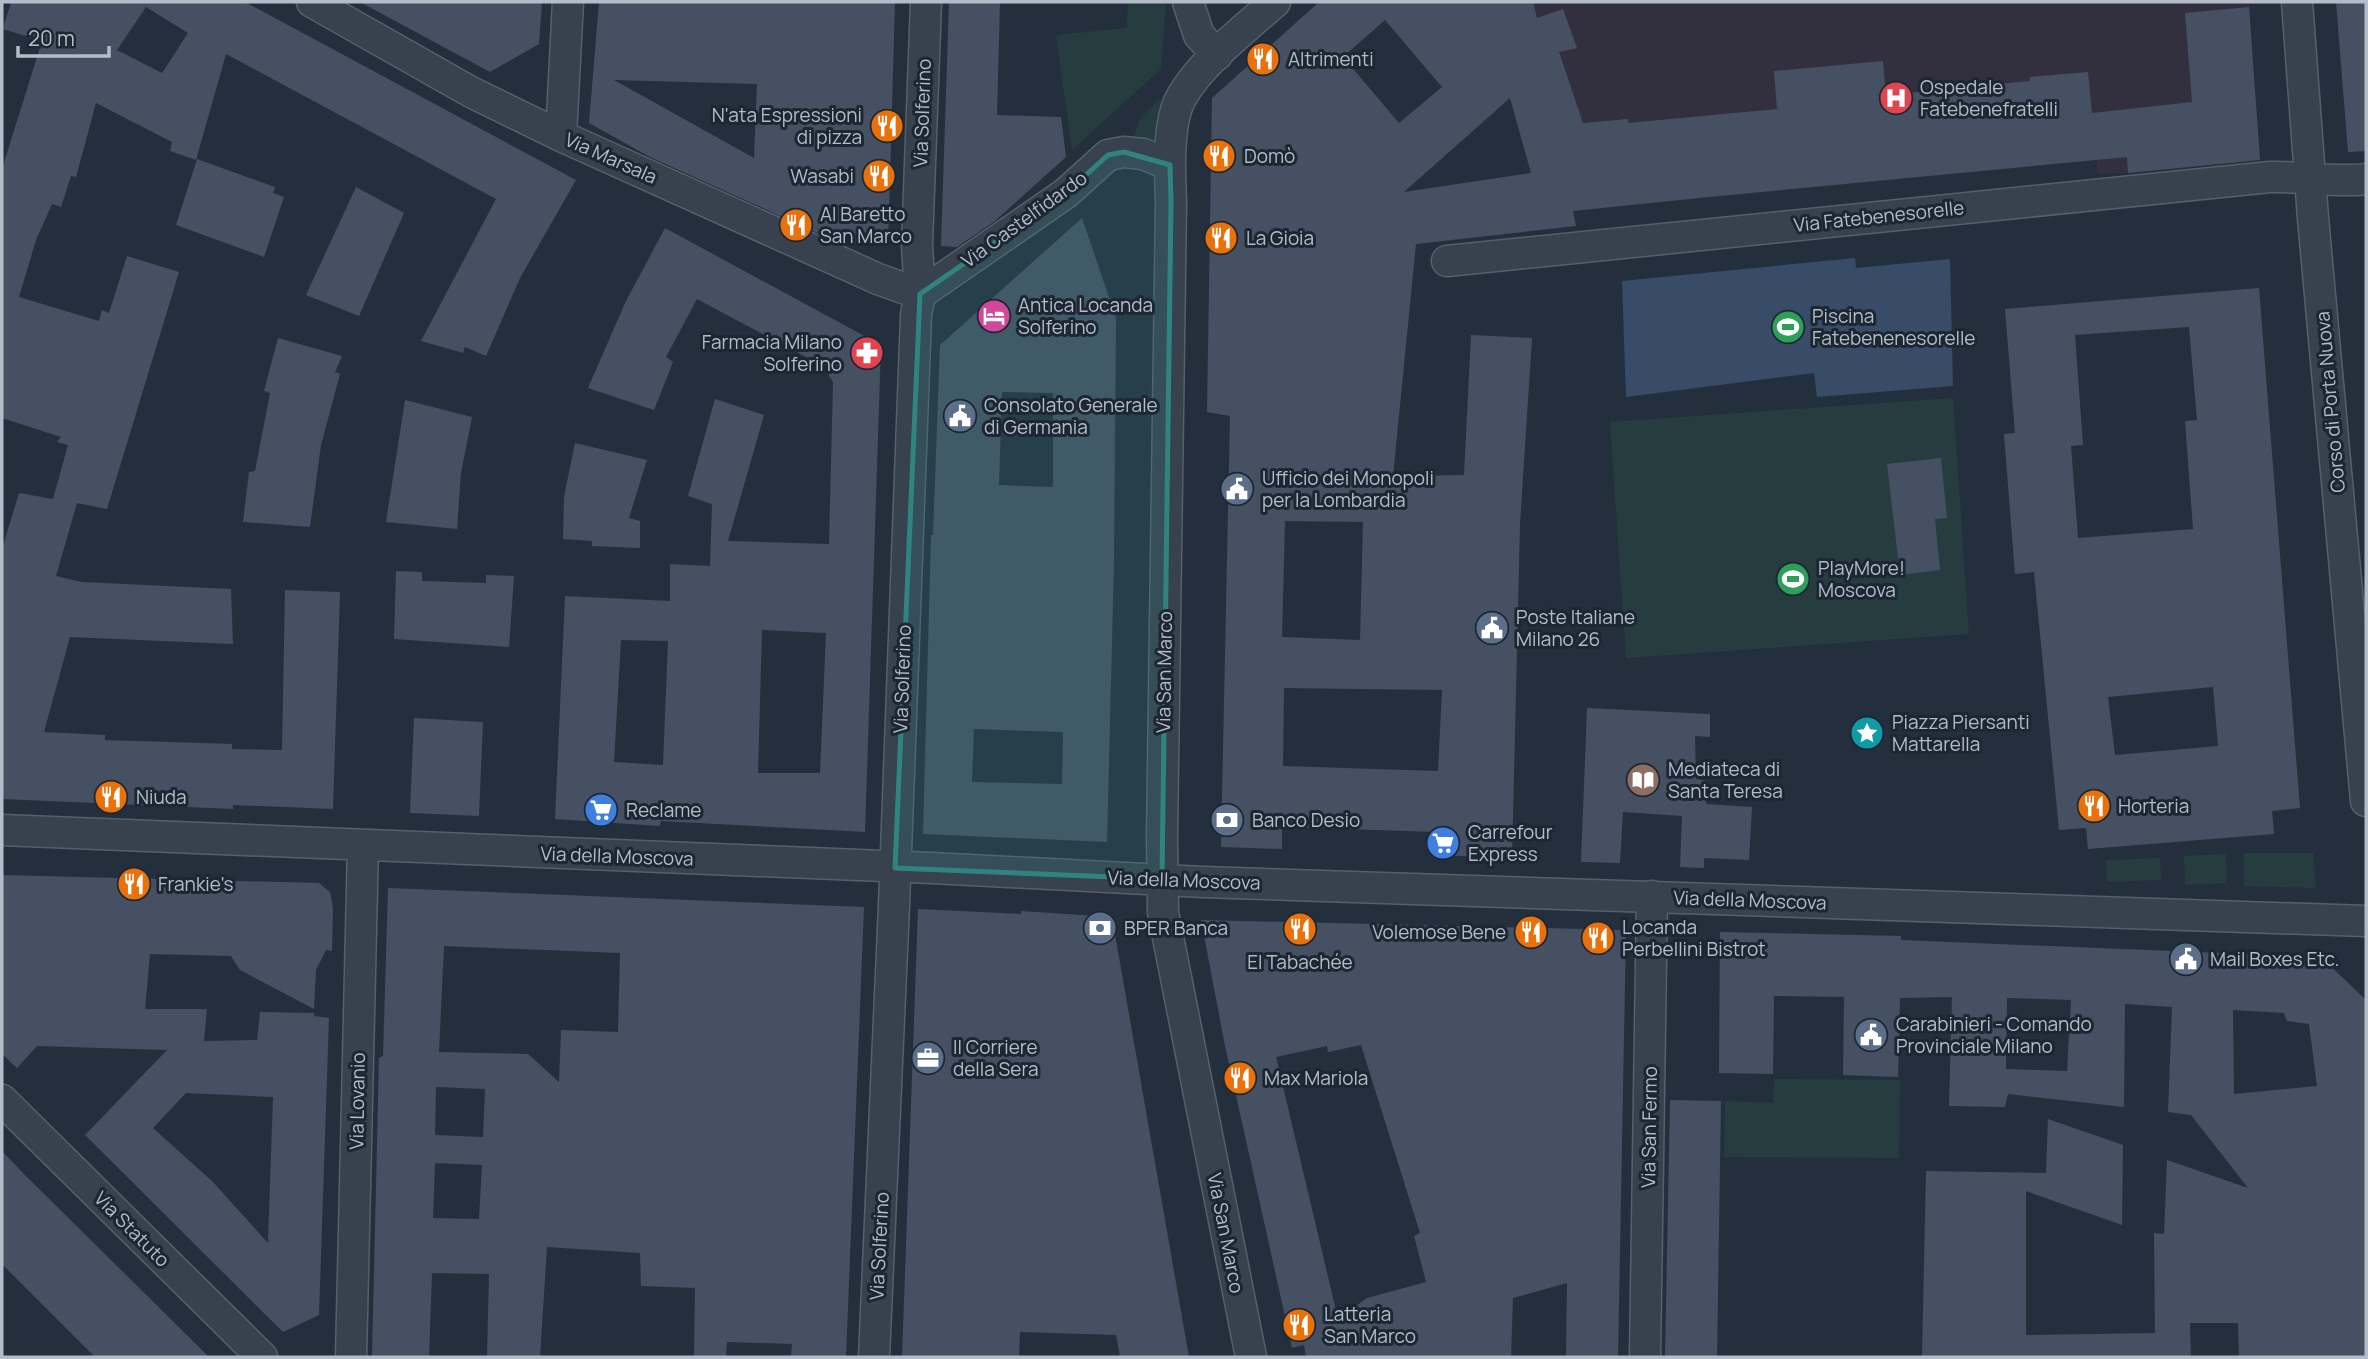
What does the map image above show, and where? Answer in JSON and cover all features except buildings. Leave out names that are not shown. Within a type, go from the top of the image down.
[{"type":"street","name":"Via Marsala","points":[[312,2],[471,92],[561,136],[919,295]]},
{"type":"street","points":[[561,136],[568,2]]},
{"type":"street","name":"Via Solferino","points":[[874,1357],[916,315],[919,295],[917,245],[926,2]]},
{"type":"street","points":[[1188,2],[1199,35],[1217,55],[1275,2]]},
{"type":"street","name":"Corso di Porta Nuova","points":[[2297,2],[2313,218],[2366,801]]},
{"type":"street","name":"Via San Marco","points":[[1217,55],[1191,82],[1176,108],[1170,165],[1162,879],[1163,912],[1251,1357]]},
{"type":"street","name":"Via Castelfidardo","points":[[919,295],[1066,193],[1108,155],[1124,152],[1143,154],[1170,165]]},
{"type":"street","name":"Via Fatebenesorelle","points":[[1447,261],[2270,177],[2296,176],[2350,181],[2366,179]]},
{"type":"street","name":"Via della Moscova","points":[[2,830],[1162,879],[2366,921]]},
{"type":"street","name":"Via Lovanio","points":[[351,1357],[363,845]]},
{"type":"street","name":"Via San Fermo","points":[[1645,1357],[1652,896]]},
{"type":"street","name":"Via Statuto","points":[[2,1100],[262,1357]]},
{"type":"highlighted area","points":[[1124,152],[1170,165],[1162,879],[895,868],[920,294],[1066,193],[1108,155]]},
{"type":"shaded area","name":"Ospedale Fatebenefratelli","points":[[1507,2],[2249,2],[2260,160],[2128,173],[2097,173],[2097,160],[1573,211],[1532,89]]},
{"type":"green space","points":[[1128,2],[1166,2],[1161,69],[1072,150],[1056,35],[1127,28]]},
{"type":"green space","points":[[1160,99],[1163,106],[1159,144],[1134,142],[1141,118]]},
{"type":"green space","name":"PlayMore! Moscova","points":[[1953,398],[1969,634],[1626,658],[1610,422]]},
{"type":"green space","points":[[2244,853],[2313,853],[2316,888],[2244,886]]},
{"type":"green space","points":[[2226,854],[2227,883],[2185,885],[2184,856]]},
{"type":"green space","points":[[2160,858],[2161,880],[2107,882],[2106,860]]},
{"type":"green space","points":[[1774,1079],[1900,1080],[1899,1158],[1724,1157],[1725,1101],[1773,1103]]},
{"type":"water","name":"Piscina Fatebenenesorelle","points":[[1855,258],[1856,268],[1950,259],[1953,386],[1817,397],[1814,373],[1626,397],[1622,281]]},
{"type":"place","name":"Altrimenti","points":[[1263,59]]},
{"type":"place","name":"Ospedale Fatebenefratelli","points":[[1896,98]]},
{"type":"place","name":"N'ata Espressioni di pizza","points":[[887,126]]},
{"type":"place","name":"Domò","points":[[1219,156]]},
{"type":"place","name":"Wasabi","points":[[879,176]]},
{"type":"place","name":"Al Baretto San Marco","points":[[796,225]]},
{"type":"place","name":"La Gioia","points":[[1221,238]]},
{"type":"place","name":"Antica Locanda Solferino","points":[[994,316]]},
{"type":"place","name":"Piscina Fatebenenesorelle","points":[[1788,327]]},
{"type":"place","name":"Farmacia Milano Solferino","points":[[867,353]]},
{"type":"place","name":"Consolato Generale di Germania","points":[[960,416]]},
{"type":"place","name":"Ufficio dei Monopoli per la Lombardia","points":[[1237,489]]},
{"type":"place","name":"PlayMore! Moscova","points":[[1793,579]]},
{"type":"place","name":"Poste Italiane Milano 26","points":[[1492,628]]},
{"type":"place","name":"Piazza Piersanti Mattarella","points":[[1867,733]]},
{"type":"place","name":"Mediateca di Santa Teresa","points":[[1643,780]]},
{"type":"place","name":"Niuda","points":[[111,797]]},
{"type":"place","name":"Horteria","points":[[2094,806]]},
{"type":"place","name":"Reclame","points":[[601,810]]},
{"type":"place","name":"Banco Desio","points":[[1227,820]]},
{"type":"place","name":"Carrefour Express","points":[[1443,843]]},
{"type":"place","name":"Frankie's","points":[[134,884]]},
{"type":"place","name":"BPER Banca","points":[[1100,928]]},
{"type":"place","name":"El Tabachée","points":[[1300,929]]},
{"type":"place","name":"Volemose Bene","points":[[1531,932]]},
{"type":"place","name":"Locanda Perbellini Bistrot","points":[[1598,938]]},
{"type":"place","name":"Mail Boxes Etc.","points":[[2186,959]]},
{"type":"place","name":"Carabinieri - Comando Provinciale Milano","points":[[1871,1035]]},
{"type":"place","name":"Il Corriere della Sera","points":[[928,1058]]},
{"type":"place","name":"Max Mariola","points":[[1240,1078]]},
{"type":"place","name":"Latteria San Marco","points":[[1299,1325]]}]
